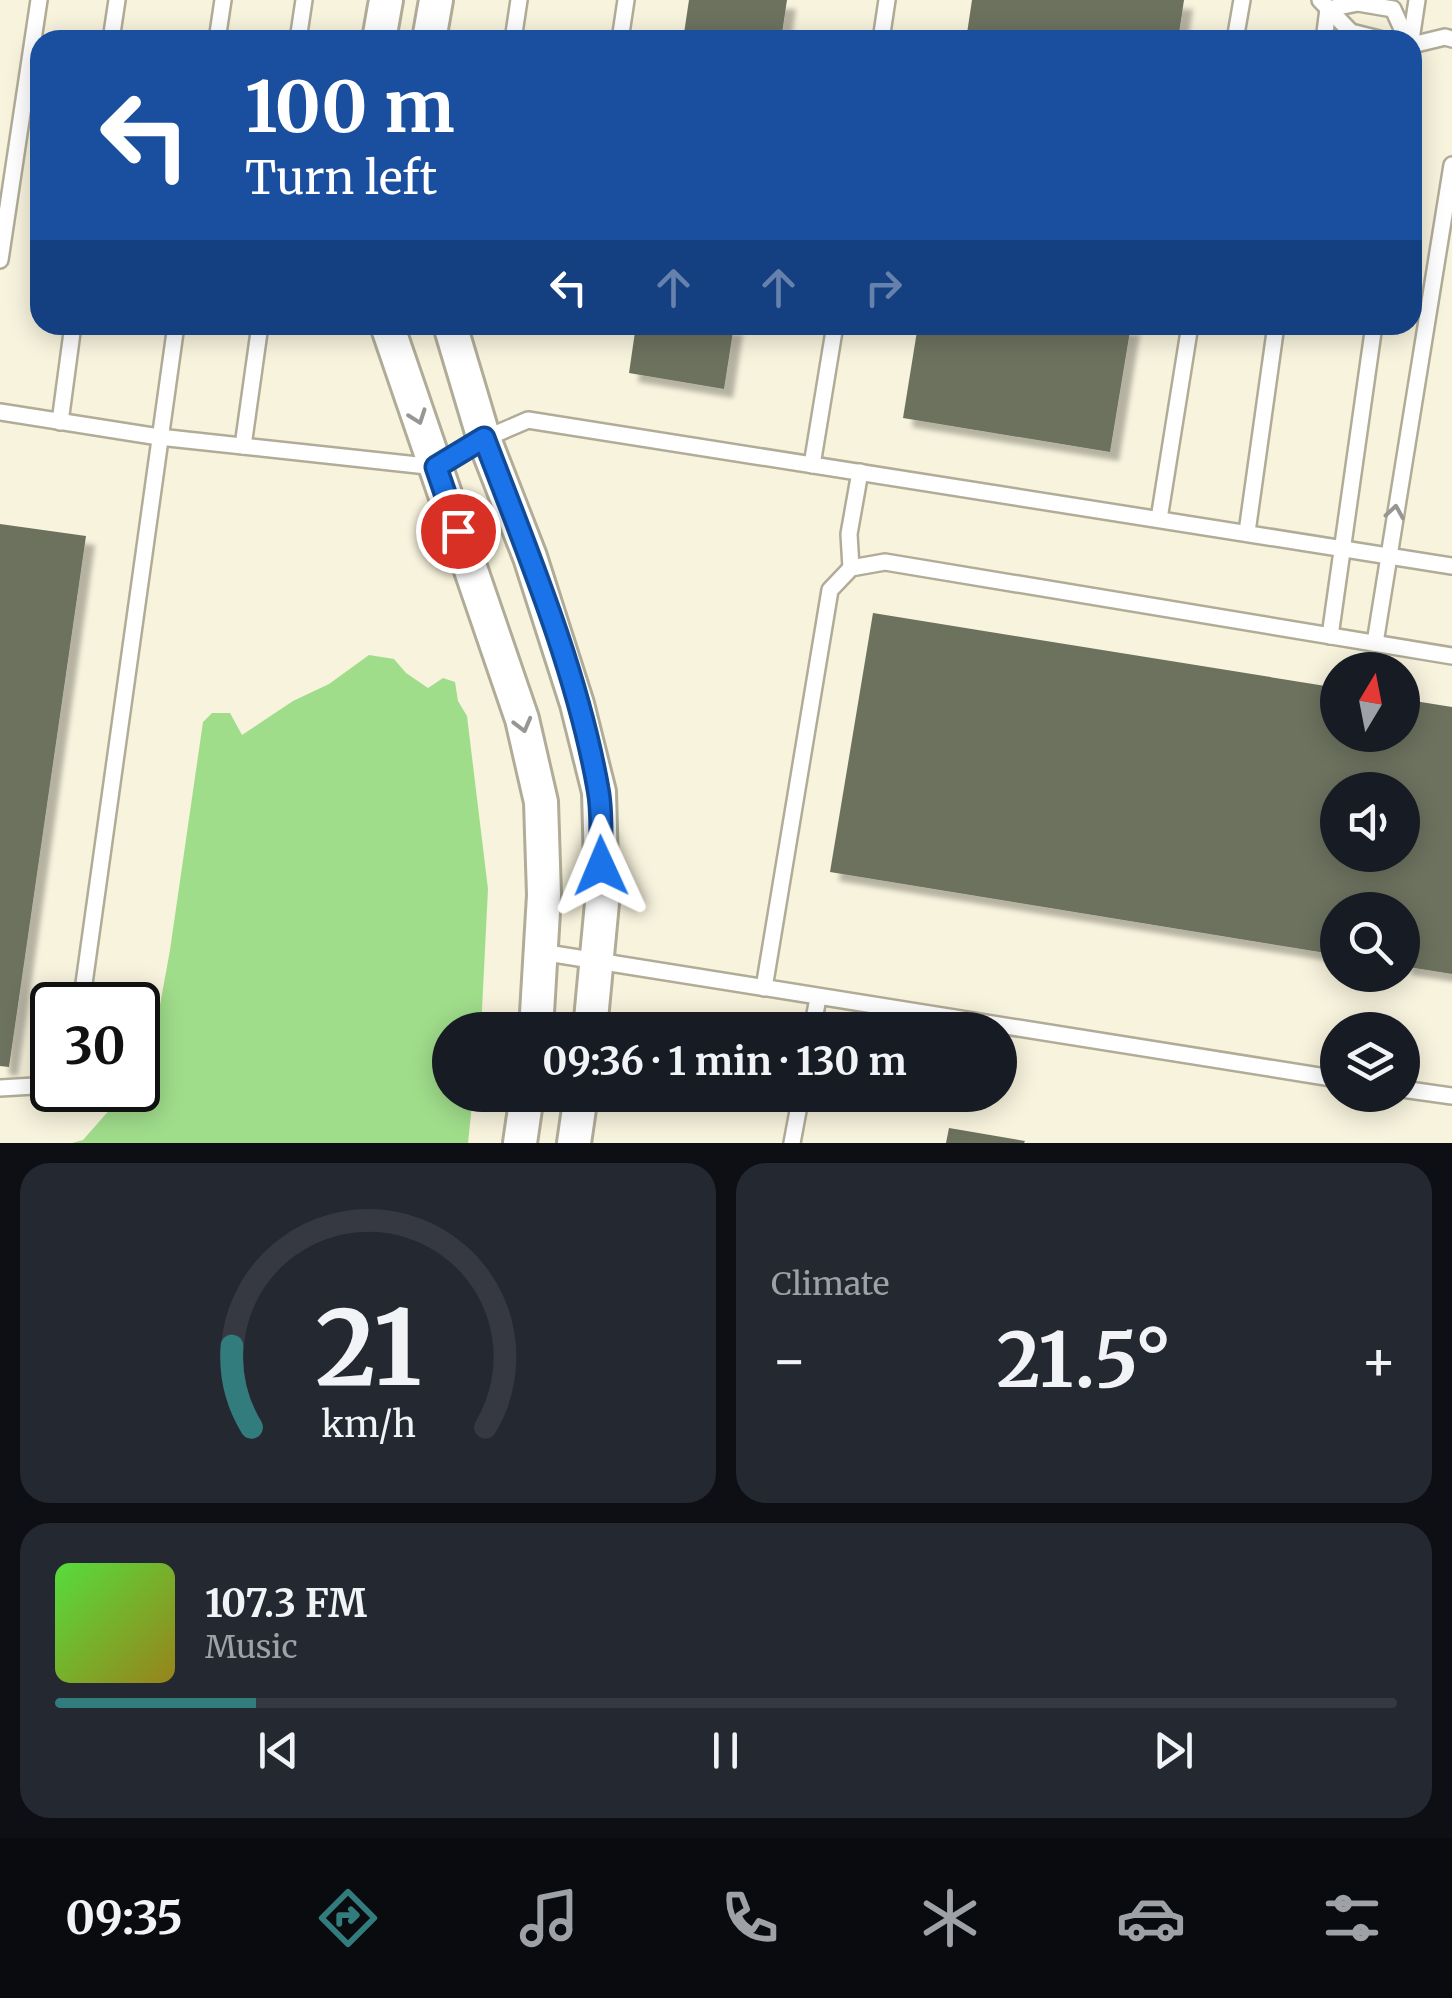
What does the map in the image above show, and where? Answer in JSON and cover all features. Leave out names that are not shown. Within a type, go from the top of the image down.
[{"type":"street","points":[[381,30],[386,0]]},
{"type":"street","points":[[430,30],[436,0]]},
{"type":"street","points":[[390,335],[522,720],[541,802],[544,895],[537,1012]]},
{"type":"street","points":[[453,335],[484,438],[536,575],[577,704],[599,792],[602,903],[592,1012]]},
{"type":"street","points":[[520,1143],[525,1112]]},
{"type":"street","points":[[574,1143],[579,1112]]},
{"type":"lane","points":[[34,30],[39,0]]},
{"type":"lane","points":[[112,30],[117,0]]},
{"type":"lane","points":[[218,30],[222,0]]},
{"type":"lane","points":[[300,30],[304,0]]},
{"type":"lane","points":[[514,30],[519,0]]},
{"type":"lane","points":[[622,30],[626,0]]},
{"type":"lane","points":[[883,30],[888,0]]},
{"type":"lane","points":[[1237,30],[1242,0]]},
{"type":"lane","points":[[1412,30],[1417,0]]},
{"type":"lane","points":[[1324,5],[1358,3],[1393,9],[1404,30]]},
{"type":"lane","points":[[1324,5],[1349,30]]},
{"type":"lane","points":[[1422,40],[1452,39]]},
{"type":"lane","points":[[0,260],[30,60]]},
{"type":"lane","points":[[1375,644],[1452,165]]},
{"type":"lane","points":[[60,422],[72,335]]},
{"type":"lane","points":[[85,982],[175,335]]},
{"type":"lane","points":[[244,446],[259,335]]},
{"type":"lane","points":[[812,464],[833,335]]},
{"type":"lane","points":[[1159,518],[1188,335]]},
{"type":"lane","points":[[1246,532],[1275,335]]},
{"type":"lane","points":[[1330,636],[1373,335]]},
{"type":"lane","points":[[0,412],[160,437],[436,467],[484,438],[528,420],[1452,566]]},
{"type":"lane","points":[[851,568],[849,534],[860,472]]},
{"type":"lane","points":[[764,988],[830,590],[851,568],[885,562],[1452,656]]},
{"type":"lane","points":[[541,952],[1320,1076]]},
{"type":"lane","points":[[815,1012],[818,998]]},
{"type":"lane","points":[[0,1088],[30,1086]]},
{"type":"lane","points":[[1420,1092],[1452,1096]]},
{"type":"lane","points":[[792,1143],[798,1112]]},
{"type":"shaded area","points":[[369,655],[394,659],[428,688],[443,678],[455,682],[458,701],[467,716],[488,889],[482,1012],[432,1012],[432,1112],[471,1112],[468,1143],[72,1143],[83,1140],[108,1112],[160,1112],[160,1005],[203,722],[212,713],[230,713],[242,735],[293,701],[329,684]]},
{"type":"building","points":[[689,0],[787,0],[782,30],[684,30]]},
{"type":"building","points":[[972,0],[1184,0],[1180,30],[968,30]]},
{"type":"building","points":[[635,335],[732,335],[724,389],[629,373]]},
{"type":"building","points":[[916,335],[1129,335],[1110,452],[903,418]]},
{"type":"building","points":[[0,524],[86,536],[9,1067],[0,1066]]},
{"type":"building","points":[[873,613],[1320,685],[1320,752],[1420,752],[1420,702],[1452,707],[1452,974],[1420,969],[1420,892],[1320,892],[1320,952],[830,872]]},
{"type":"building","points":[[949,1128],[1025,1141],[946,1143]]},
{"type":"route","points":[[458,531],[436,467],[484,438],[530,557],[577,704],[599,792],[601,866]]}]
